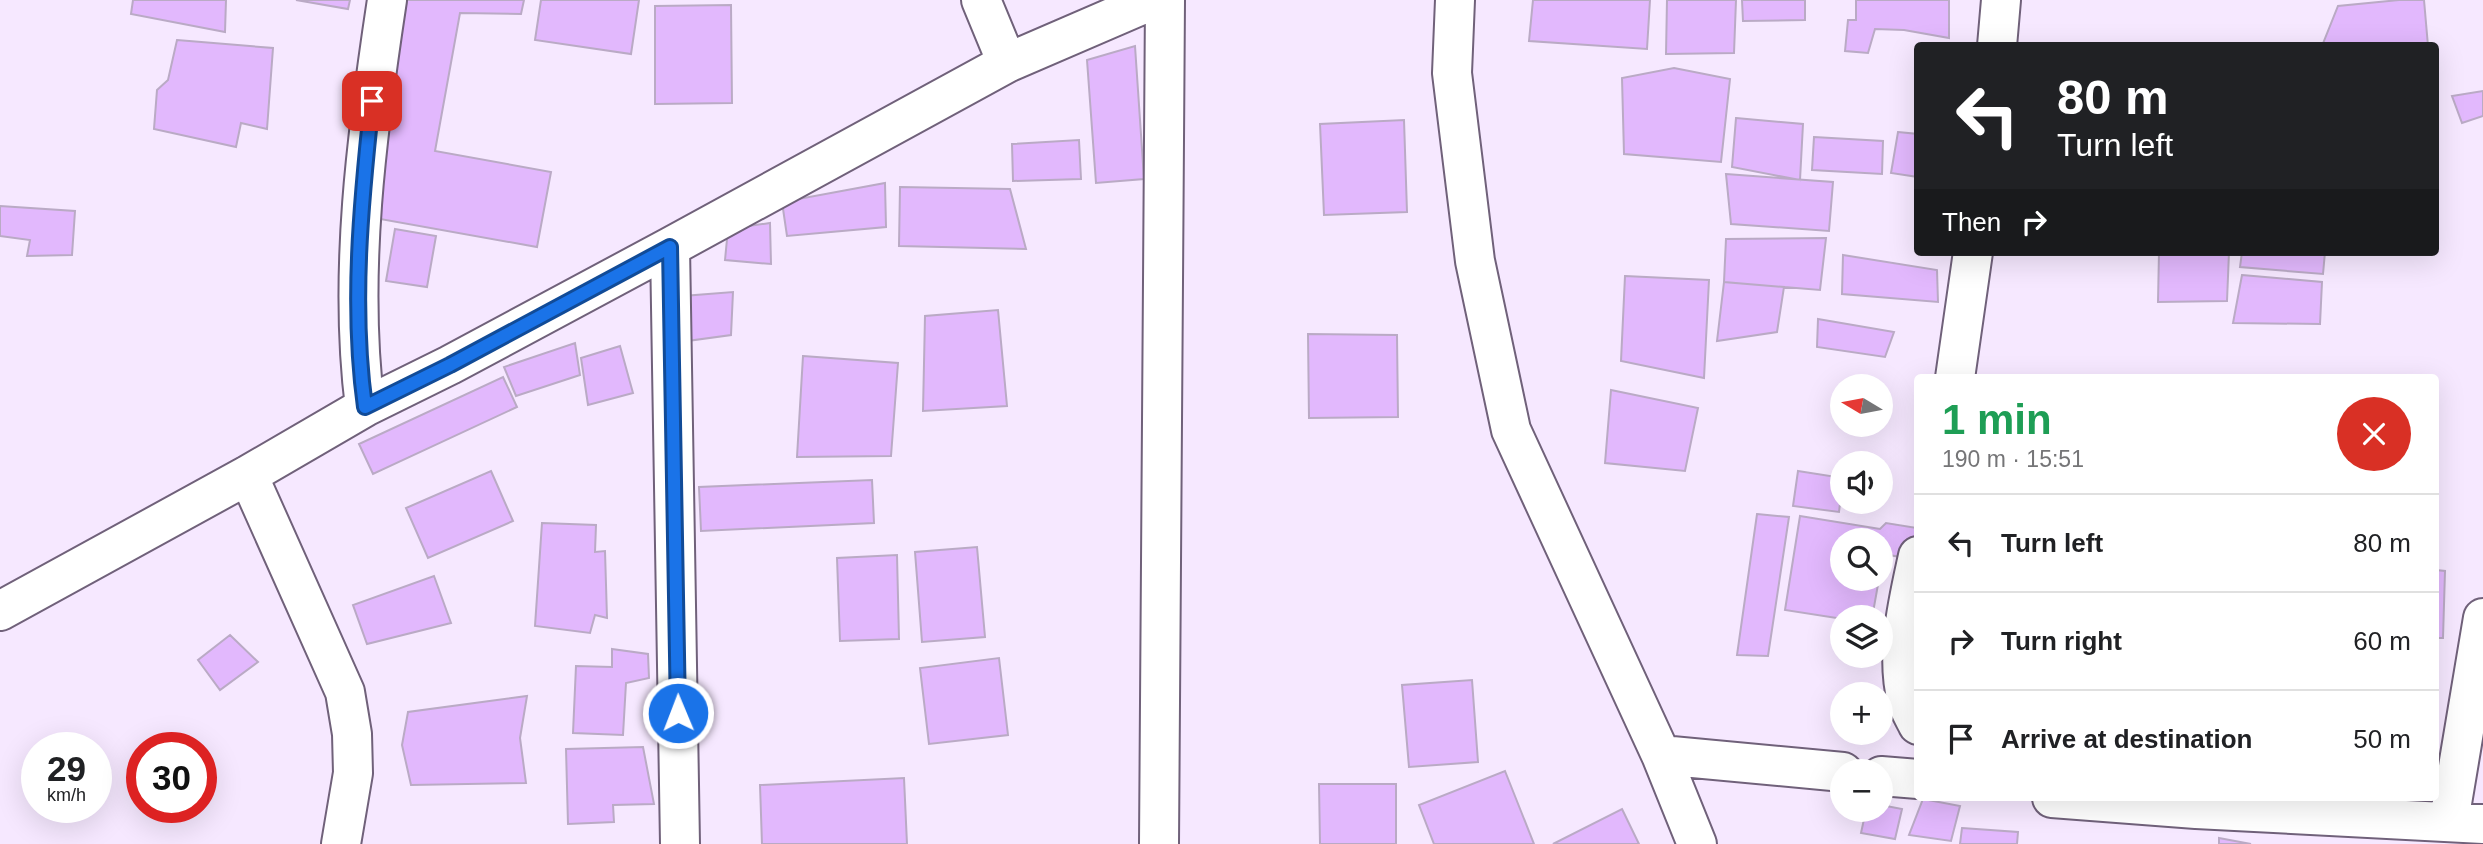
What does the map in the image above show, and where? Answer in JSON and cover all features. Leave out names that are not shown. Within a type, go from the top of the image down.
[{"type":"street","points":[[365,407],[358,348],[364,182],[372,101],[387,0]]},
{"type":"street","points":[[981,0],[1007,63]]},
{"type":"street","points":[[0,611],[248,475],[365,407],[450,365],[1007,63],[1153,0]]},
{"type":"street","points":[[1159,844],[1165,0]]},
{"type":"street","points":[[1455,0],[1452,73],[1475,261],[1511,430],[1661,755],[1697,844]]},
{"type":"street","points":[[1997,42],[2001,0]]},
{"type":"street","points":[[670,247],[680,844]]},
{"type":"street","points":[[1956,374],[1972,256]]},
{"type":"street","points":[[248,475],[345,692],[352,734],[353,773],[341,844]]},
{"type":"street","points":[[1914,574],[1902,656],[1907,702],[1914,717]]},
{"type":"street","points":[[2091,801],[2466,823],[2483,618]]},
{"type":"street","points":[[1661,755],[1830,771]]},
{"type":"street","points":[[1893,777],[1914,779]]},
{"type":"building","points":[[133,0],[226,0],[225,32],[131,14]]},
{"type":"building","points":[[296,0],[350,0],[348,9]]},
{"type":"building","points":[[407,0],[524,0],[521,14],[460,13],[435,151],[551,172],[537,247],[369,217]]},
{"type":"building","points":[[541,0],[639,0],[631,54],[535,40]]},
{"type":"building","points":[[1533,0],[1650,0],[1647,49],[1529,41]]},
{"type":"building","points":[[1667,0],[1736,0],[1734,53],[1666,54]]},
{"type":"building","points":[[1742,0],[1805,0],[1805,20],[1743,21]]},
{"type":"building","points":[[1856,0],[1949,0],[1949,38],[1904,30],[1875,29],[1868,53],[1845,51],[1848,20],[1856,20]]},
{"type":"building","points":[[2424,0],[2428,42],[2324,42],[2338,6]]},
{"type":"building","points":[[731,5],[732,103],[655,104],[655,6]]},
{"type":"building","points":[[177,40],[273,48],[267,129],[241,123],[236,147],[154,129],[157,90],[168,80]]},
{"type":"building","points":[[1135,46],[1144,179],[1096,183],[1087,60]]},
{"type":"building","points":[[1674,68],[1730,79],[1721,162],[1624,154],[1622,78]]},
{"type":"building","points":[[2483,91],[2483,116],[2462,123],[2452,96]]},
{"type":"building","points":[[1736,118],[1803,124],[1800,180],[1732,167]]},
{"type":"building","points":[[1404,120],[1407,212],[1324,215],[1320,124]]},
{"type":"building","points":[[1898,132],[1914,134],[1914,176],[1891,173]]},
{"type":"building","points":[[1814,137],[1883,141],[1882,174],[1812,170]]},
{"type":"building","points":[[1079,140],[1081,179],[1013,181],[1012,144]]},
{"type":"building","points":[[1726,174],[1833,182],[1829,231],[1731,224]]},
{"type":"building","points":[[885,183],[886,227],[787,236],[782,202]]},
{"type":"building","points":[[900,187],[1010,189],[1026,249],[899,246]]},
{"type":"building","points":[[0,206],[75,211],[72,255],[27,256],[30,240],[0,236]]},
{"type":"building","points":[[770,223],[771,264],[725,260],[728,229]]},
{"type":"building","points":[[395,229],[436,236],[427,287],[386,281]]},
{"type":"building","points":[[1826,238],[1820,290],[1724,282],[1726,239]]},
{"type":"building","points":[[1843,255],[1937,270],[1938,302],[1842,294]]},
{"type":"building","points":[[2159,256],[2229,256],[2227,301],[2158,302]]},
{"type":"building","points":[[2241,256],[2325,256],[2323,274],[2240,267]]},
{"type":"building","points":[[2242,275],[2322,282],[2320,324],[2233,323]]},
{"type":"building","points":[[1625,276],[1709,280],[1704,378],[1621,361]]},
{"type":"building","points":[[1724,282],[1784,287],[1777,332],[1717,341]]},
{"type":"building","points":[[733,292],[731,335],[687,341],[683,296]]},
{"type":"building","points":[[998,310],[1007,406],[923,411],[925,316]]},
{"type":"building","points":[[1818,319],[1894,332],[1885,357],[1817,347]]},
{"type":"building","points":[[1308,334],[1397,335],[1398,417],[1309,418]]},
{"type":"building","points":[[575,343],[580,375],[516,396],[504,367]]},
{"type":"building","points":[[620,346],[633,393],[588,405],[581,358]]},
{"type":"building","points":[[803,356],[898,363],[891,456],[797,457]]},
{"type":"building","points":[[503,377],[517,407],[373,474],[359,444]]},
{"type":"building","points":[[1611,390],[1698,408],[1685,471],[1605,463]]},
{"type":"building","points":[[491,471],[513,521],[428,558],[406,508]]},
{"type":"building","points":[[1798,471],[1830,476],[1830,511],[1793,506]]},
{"type":"building","points":[[872,480],[874,523],[701,531],[699,487]]},
{"type":"building","points":[[1757,514],[1789,517],[1768,656],[1737,655]]},
{"type":"building","points":[[1800,516],[1874,528],[1830,528],[1830,591],[1877,591],[1874,605],[1830,605],[1830,617],[1785,610]]},
{"type":"building","points":[[542,523],[596,525],[595,552],[605,551],[607,618],[595,615],[590,633],[535,626]]},
{"type":"building","points":[[1886,523],[1914,528],[1912,559],[1893,556],[1893,528],[1881,528]]},
{"type":"building","points":[[977,547],[985,637],[922,642],[915,552]]},
{"type":"building","points":[[897,555],[899,639],[840,641],[837,558]]},
{"type":"building","points":[[2439,570],[2445,571],[2443,638],[2439,638]]},
{"type":"building","points":[[434,576],[451,623],[367,644],[353,605]]},
{"type":"building","points":[[230,635],[258,662],[220,690],[198,660]]},
{"type":"building","points":[[612,649],[648,654],[649,678],[626,683],[623,735],[573,733],[576,666],[612,667]]},
{"type":"building","points":[[999,658],[1008,735],[929,744],[920,668]]},
{"type":"building","points":[[1472,680],[1478,762],[1409,767],[1402,685]]},
{"type":"building","points":[[527,696],[520,738],[526,783],[411,785],[402,745],[408,712]]},
{"type":"building","points":[[643,747],[654,804],[613,805],[614,822],[568,824],[566,749]]},
{"type":"building","points":[[1505,771],[1534,844],[1434,844],[1419,805]]},
{"type":"building","points":[[904,778],[907,844],[762,844],[760,785]]},
{"type":"building","points":[[1319,784],[1396,784],[1396,844],[1320,844]]},
{"type":"building","points":[[1922,801],[1960,806],[1951,841],[1909,835]]},
{"type":"building","points":[[1893,807],[1902,809],[1895,839],[1861,833],[1863,822],[1893,822]]},
{"type":"building","points":[[1622,809],[1639,844],[1553,844]]},
{"type":"building","points":[[1962,828],[2018,832],[2017,844],[1960,844]]},
{"type":"building","points":[[2219,838],[2251,844],[2219,844]]},
{"type":"route","points":[[372,101],[364,182],[359,280],[358,348],[365,407],[450,365],[670,247],[678,713]]}]
